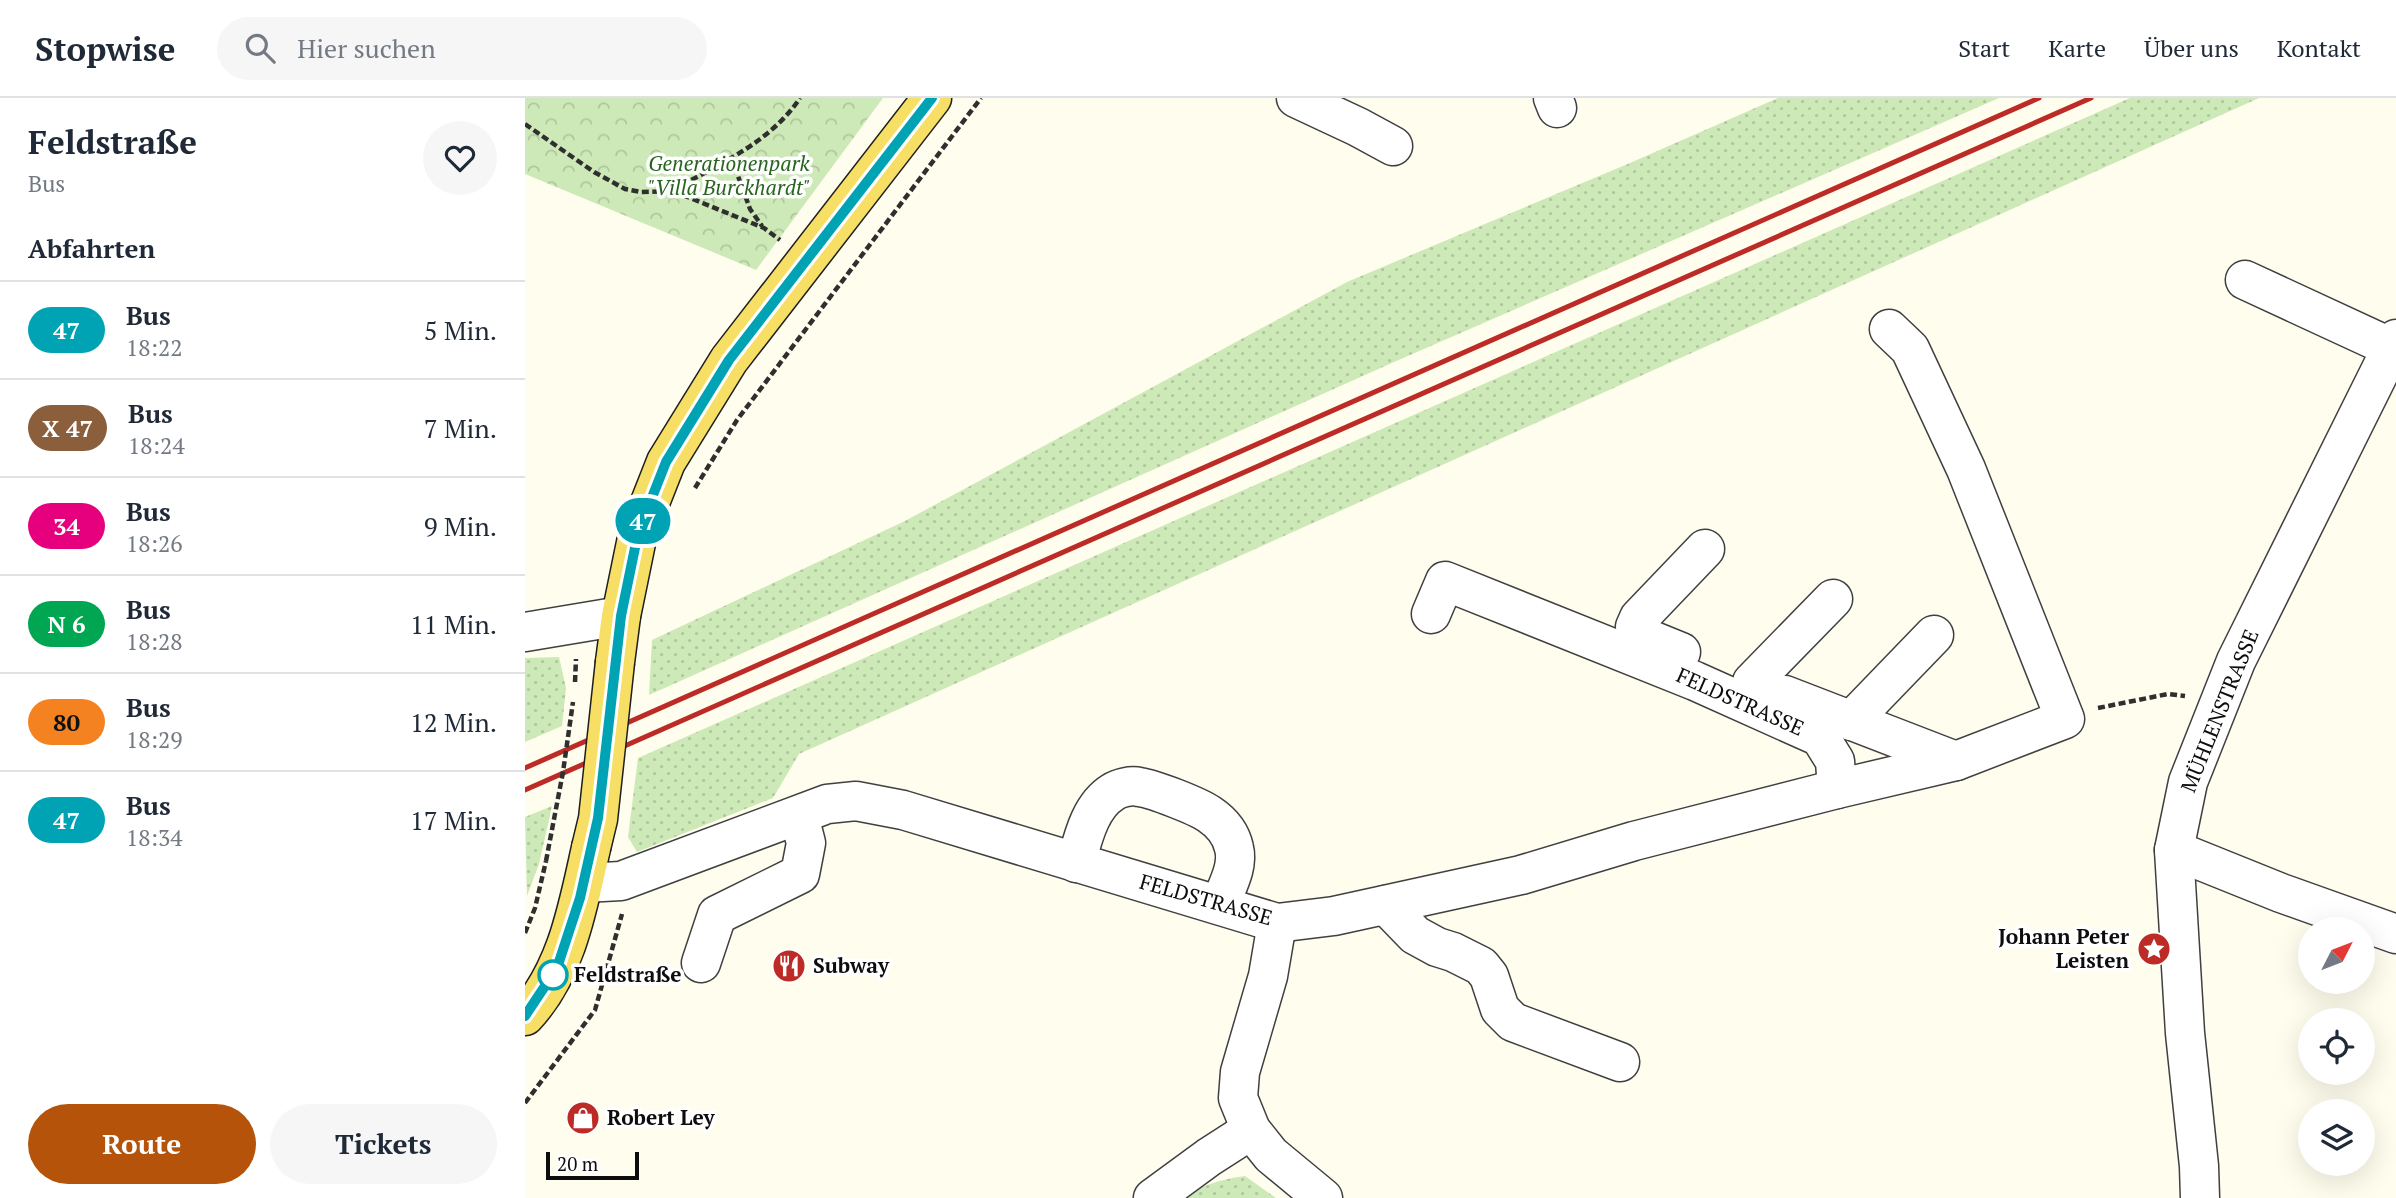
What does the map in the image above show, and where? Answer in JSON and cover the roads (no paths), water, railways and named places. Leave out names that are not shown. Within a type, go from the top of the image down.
[{"type":"main road","points":[[525,1016],[557,968],[567,942],[587,865],[598,818],[621,616],[638,533],[666,462],[729,360],[932,98]]},
{"type":"street","points":[[1296,98],[1365,112],[1393,146]]},
{"type":"street","points":[[2245,280],[2394,344]]},
{"type":"street","name":"FELDSTRASSE","points":[[587,865],[621,881],[827,804],[856,801],[903,810],[1277,923],[1334,916],[1521,875],[1634,841],[1956,761],[2065,719],[1966,469],[1910,349],[1889,329]]},
{"type":"street","name":"MÜHLENSTRASSE","points":[[2200,1198],[2185,1033],[2174,850],[2188,782],[2236,662],[2394,344]]},
{"type":"street","name":"FELDSTRASSE","points":[[1705,549],[1639,618],[1636,627],[1649,639],[1956,761]]},
{"type":"street","name":"FELDSTRASSE","points":[[1431,614],[1445,581],[1695,681],[1820,737],[1835,761],[1837,789]]},
{"type":"street","name":"FELDSTRASSE","points":[[1752,682],[1833,599]]},
{"type":"street","points":[[525,632],[621,616]]},
{"type":"street","points":[[1851,721],[1934,635]]},
{"type":"street","points":[[1076,863],[1090,819],[1109,794],[1116,790],[1139,787],[1198,808],[1223,826],[1231,838],[1235,852],[1233,871],[1220,905]]},
{"type":"street","points":[[701,962],[717,915],[800,874],[806,843],[799,816]]},
{"type":"street","points":[[2174,850],[2281,893],[2396,934]]},
{"type":"street","points":[[1386,905],[1415,935],[1481,966],[1489,976],[1500,1009],[1513,1023],[1620,1062]]},
{"type":"street","points":[[1277,923],[1268,975],[1240,1072],[1238,1098],[1251,1130],[1271,1155],[1323,1198]]},
{"type":"street","points":[[1153,1198],[1251,1130]]},
{"type":"railway","points":[[525,768],[2039,98]]},
{"type":"railway","points":[[525,790],[2091,98]]},
{"type":"place","name":"Johann Peter Leisten","points":[[2154,949]]},
{"type":"place","name":"Subway","points":[[789,966]]},
{"type":"place","name":"Feldstraße","points":[[553,975]]},
{"type":"place","name":"Robert Ley","points":[[583,1118]]},
{"type":"park label","name":"Generationenpark \"Villa Burckhardt\"","points":[[729,176]]}]
